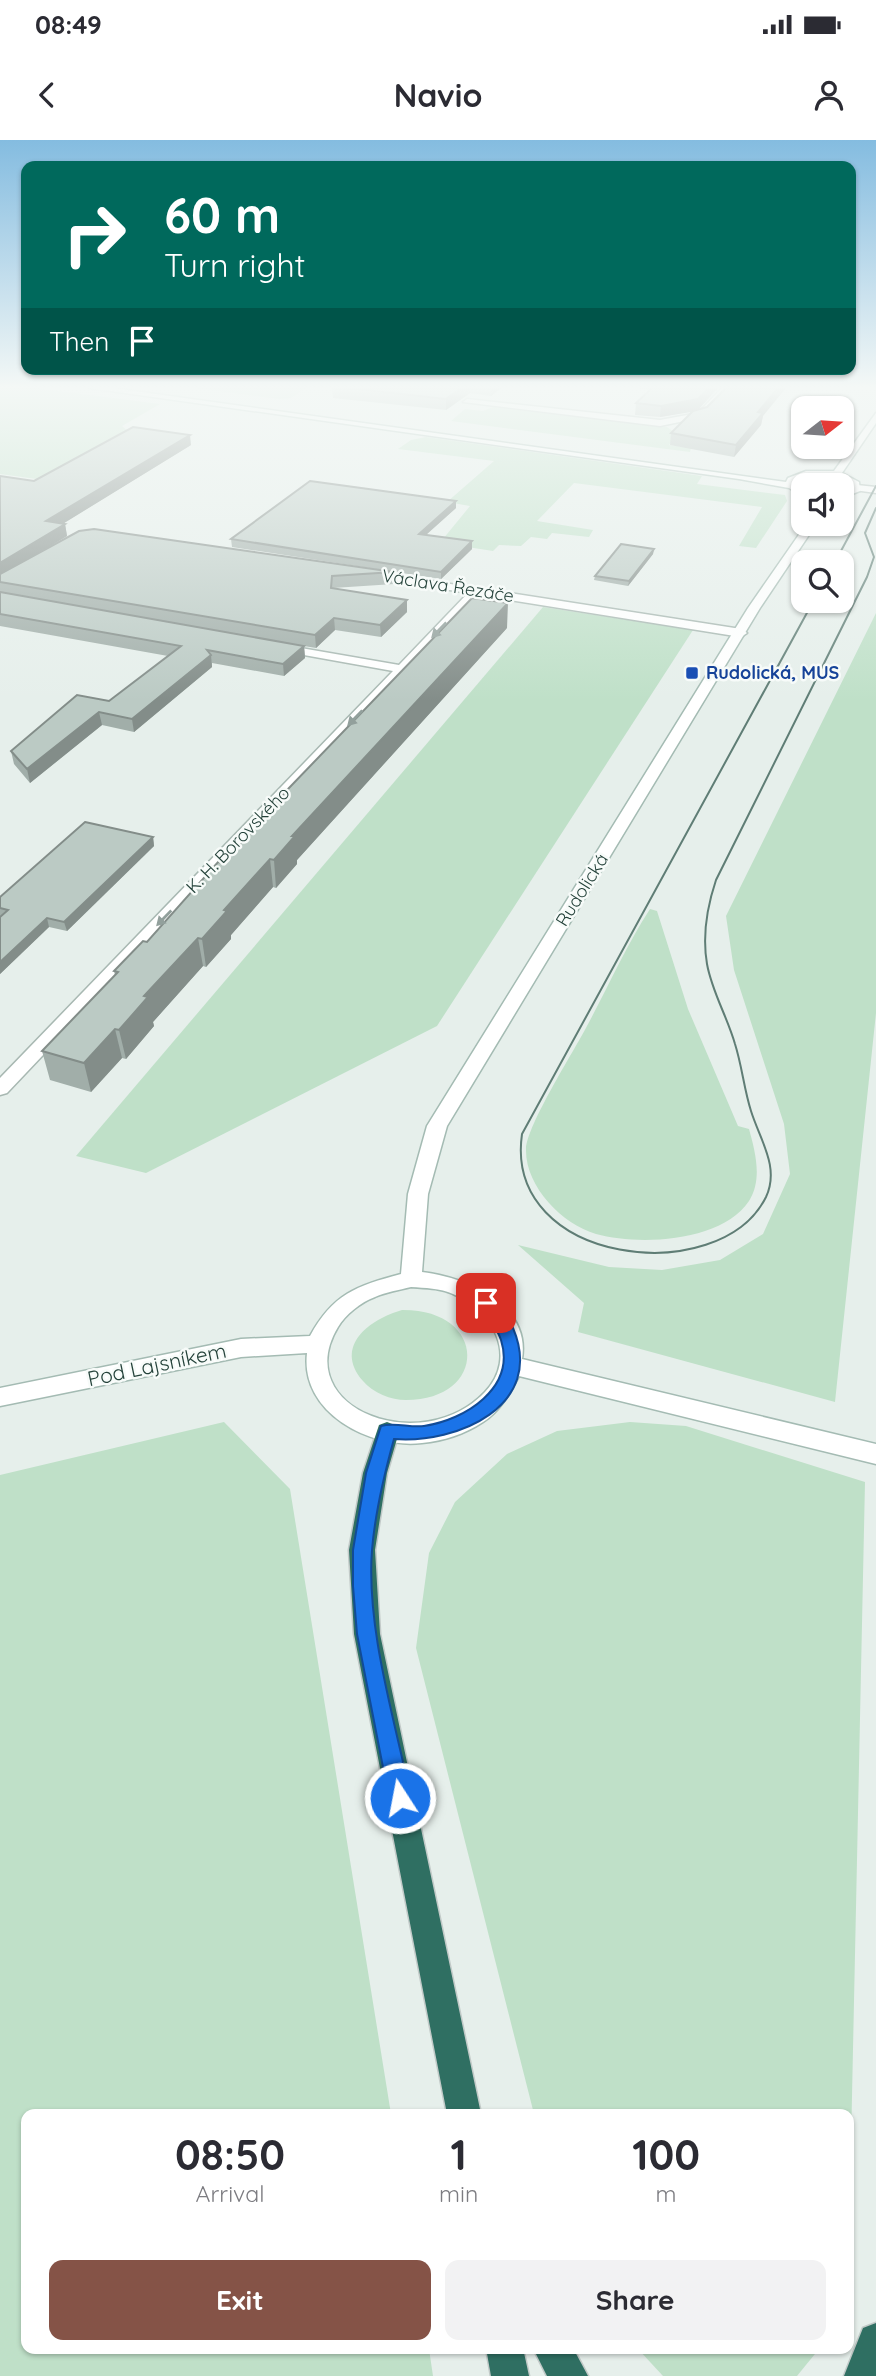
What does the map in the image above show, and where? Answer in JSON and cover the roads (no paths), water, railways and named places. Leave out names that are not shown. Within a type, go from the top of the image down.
[{"type":"highway","points":[[387,1432],[375,1473],[362,1550],[367,1634],[463,2109]]},
{"type":"highway","points":[[863,2376],[876,2341]]},
{"type":"highway","points":[[505,2354],[510,2376]]},
{"type":"highway","points":[[555,2354],[569,2376]]},
{"type":"street","name":"Rudolická","points":[[411,1279],[418,1194],[438,1126],[754,608],[803,536]]},
{"type":"street","name":"Václava Řezáče","points":[[356,572],[741,633]]},
{"type":"street","name":"K. H. Borovského","points":[[0,1089],[477,591]]},
{"type":"street","points":[[261,644],[402,668]]},
{"type":"street","points":[[411,1279],[439,1282],[464,1289],[486,1303],[502,1321],[511,1342],[512,1365],[503,1390],[489,1404],[454,1427],[421,1434],[387,1432],[360,1422],[338,1407],[322,1388],[315,1366],[316,1343],[324,1323],[340,1305],[361,1292],[385,1283],[411,1279]]},
{"type":"street","name":"Pod Lajsníkem","points":[[0,1397],[240,1348],[316,1343]]},
{"type":"street","points":[[512,1365],[876,1454]]},
{"type":"tram line","points":[[841,550],[873,492]]},
{"type":"tram line","points":[[854,603],[874,557],[865,533],[876,508]]},
{"type":"tram line","points":[[807,613],[522,1134],[525,1178],[546,1212],[579,1236],[620,1250],[664,1252],[706,1245],[742,1226],[766,1197],[770,1186],[770,1164],[751,1111],[735,1044],[712,984],[707,964],[705,932],[716,880],[849,613]]},
{"type":"place","name":"Rudolická, MUS","points":[[692,673]]}]
